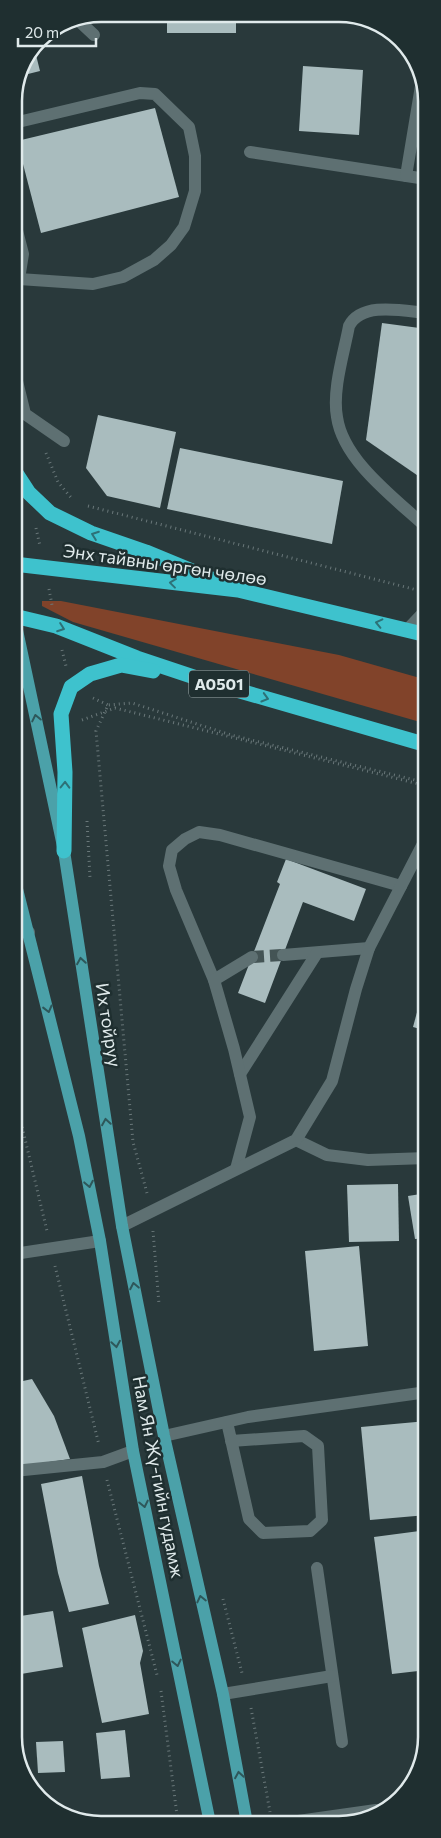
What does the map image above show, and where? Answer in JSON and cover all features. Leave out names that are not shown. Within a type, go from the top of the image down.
[{"type":"highway","points":[[23,484],[29,494],[50,513],[91,533],[146,552],[238,590]]},
{"type":"highway","name":"Энх тайвны өргөн чөлөө","points":[[23,565],[238,590],[418,633]]},
{"type":"highway","name":"A0501","points":[[23,618],[56,626],[137,658],[210,682],[418,742]]},
{"type":"highway","points":[[64,851],[65,772],[61,714],[71,687],[90,674],[121,665],[210,682]]},
{"type":"main road","name":"Их тойруу","points":[[23,658],[64,851],[118,1204]]},
{"type":"main road","points":[[23,910],[29,932]]},
{"type":"main road","name":"Нам Ян Жү-гийн гудамж","points":[[29,932],[79,1136],[100,1241],[133,1451],[209,1816]]},
{"type":"main road","name":"Нам Ян Жү-гийн гудамж","points":[[118,1204],[164,1436],[223,1694],[246,1816]]},
{"type":"street","points":[[83,25],[94,35]]},
{"type":"street","points":[[23,121],[140,93],[155,94],[189,127],[195,156],[195,191],[184,227],[171,245],[154,260],[123,277],[93,284],[23,280]]},
{"type":"street","points":[[406,176],[418,104]]},
{"type":"street","points":[[250,152],[418,178]]},
{"type":"street","points":[[418,313],[377,310],[360,315],[353,320],[339,378],[336,415],[340,430],[352,454],[418,519]]},
{"type":"street","points":[[23,406],[25,414],[64,441]]},
{"type":"street","points":[[407,630],[418,618]]},
{"type":"street","points":[[236,1169],[250,1117],[214,980],[176,890],[169,866],[172,850],[185,839],[199,832],[220,835],[401,886]]},
{"type":"street","points":[[122,1226],[296,1140],[332,1081],[356,989],[369,948],[418,853]]},
{"type":"street","points":[[23,930],[29,932]]},
{"type":"street","points":[[283,955],[369,948]]},
{"type":"street","points":[[240,1074],[317,952]]},
{"type":"street","points":[[214,980],[252,957]]},
{"type":"street","points":[[296,1140],[327,1155],[368,1160],[418,1158]]},
{"type":"street","points":[[23,1253],[100,1241]]},
{"type":"street","points":[[164,1436],[227,1422],[418,1393]]},
{"type":"street","points":[[227,1422],[231,1441],[249,1519],[263,1534],[310,1531],[322,1520],[318,1446],[304,1436],[231,1441]]},
{"type":"street","points":[[23,1470],[103,1462],[133,1451]]},
{"type":"street","points":[[317,1568],[342,1742]]},
{"type":"street","points":[[223,1694],[332,1676]]},
{"type":"street","points":[[334,1816],[361,1812]]},
{"type":"path","points":[[66,505],[75,502]]},
{"type":"path","points":[[83,505],[418,590]]},
{"type":"path","points":[[160,1308],[152,1212],[133,1142],[96,731],[108,704],[132,703],[231,734],[418,781]]},
{"type":"path","points":[[222,1594],[254,1721],[270,1814]]},
{"type":"shaded area","points":[[42,601],[61,601],[339,655],[418,677],[418,721],[73,622],[42,606]]},
{"type":"building","points":[[167,23],[236,23],[236,33],[167,33]]},
{"type":"building","points":[[37,57],[40,71],[28,74]]},
{"type":"building","points":[[303,66],[363,70],[359,135],[299,131]]},
{"type":"building","points":[[155,108],[179,197],[41,233],[23,164],[23,140]]},
{"type":"building","points":[[382,323],[418,328],[418,476],[366,440]]},
{"type":"building","points":[[98,415],[176,432],[160,508],[107,496],[86,468]]},
{"type":"building","points":[[180,448],[343,481],[332,544],[167,509]]},
{"type":"building","points":[[286,859],[366,889],[354,921],[303,902],[265,1003],[238,993],[280,884],[277,882]]},
{"type":"building","points":[[418,1009],[418,1028],[413,1027]]},
{"type":"building","points":[[398,1184],[399,1241],[349,1242],[347,1185]]},
{"type":"building","points":[[418,1194],[418,1239],[415,1239],[408,1196]]},
{"type":"building","points":[[359,1246],[368,1346],[314,1351],[305,1251]]},
{"type":"building","points":[[32,1379],[54,1416],[70,1459],[23,1466],[23,1381]]},
{"type":"building","points":[[418,1422],[418,1516],[370,1520],[361,1427]]},
{"type":"building","points":[[82,1476],[99,1566],[109,1604],[69,1612],[58,1573],[41,1484]]},
{"type":"building","points":[[418,1531],[418,1671],[392,1674],[374,1537]]},
{"type":"building","points":[[53,1611],[63,1667],[23,1674],[23,1616]]},
{"type":"building","points":[[135,1615],[143,1651],[140,1663],[149,1714],[102,1723],[82,1628]]},
{"type":"building","points":[[125,1730],[130,1777],[101,1779],[96,1733]]},
{"type":"building","points":[[63,1741],[65,1772],[38,1773],[36,1742]]},
{"type":"tunnel","points":[[252,957],[283,955]]}]
